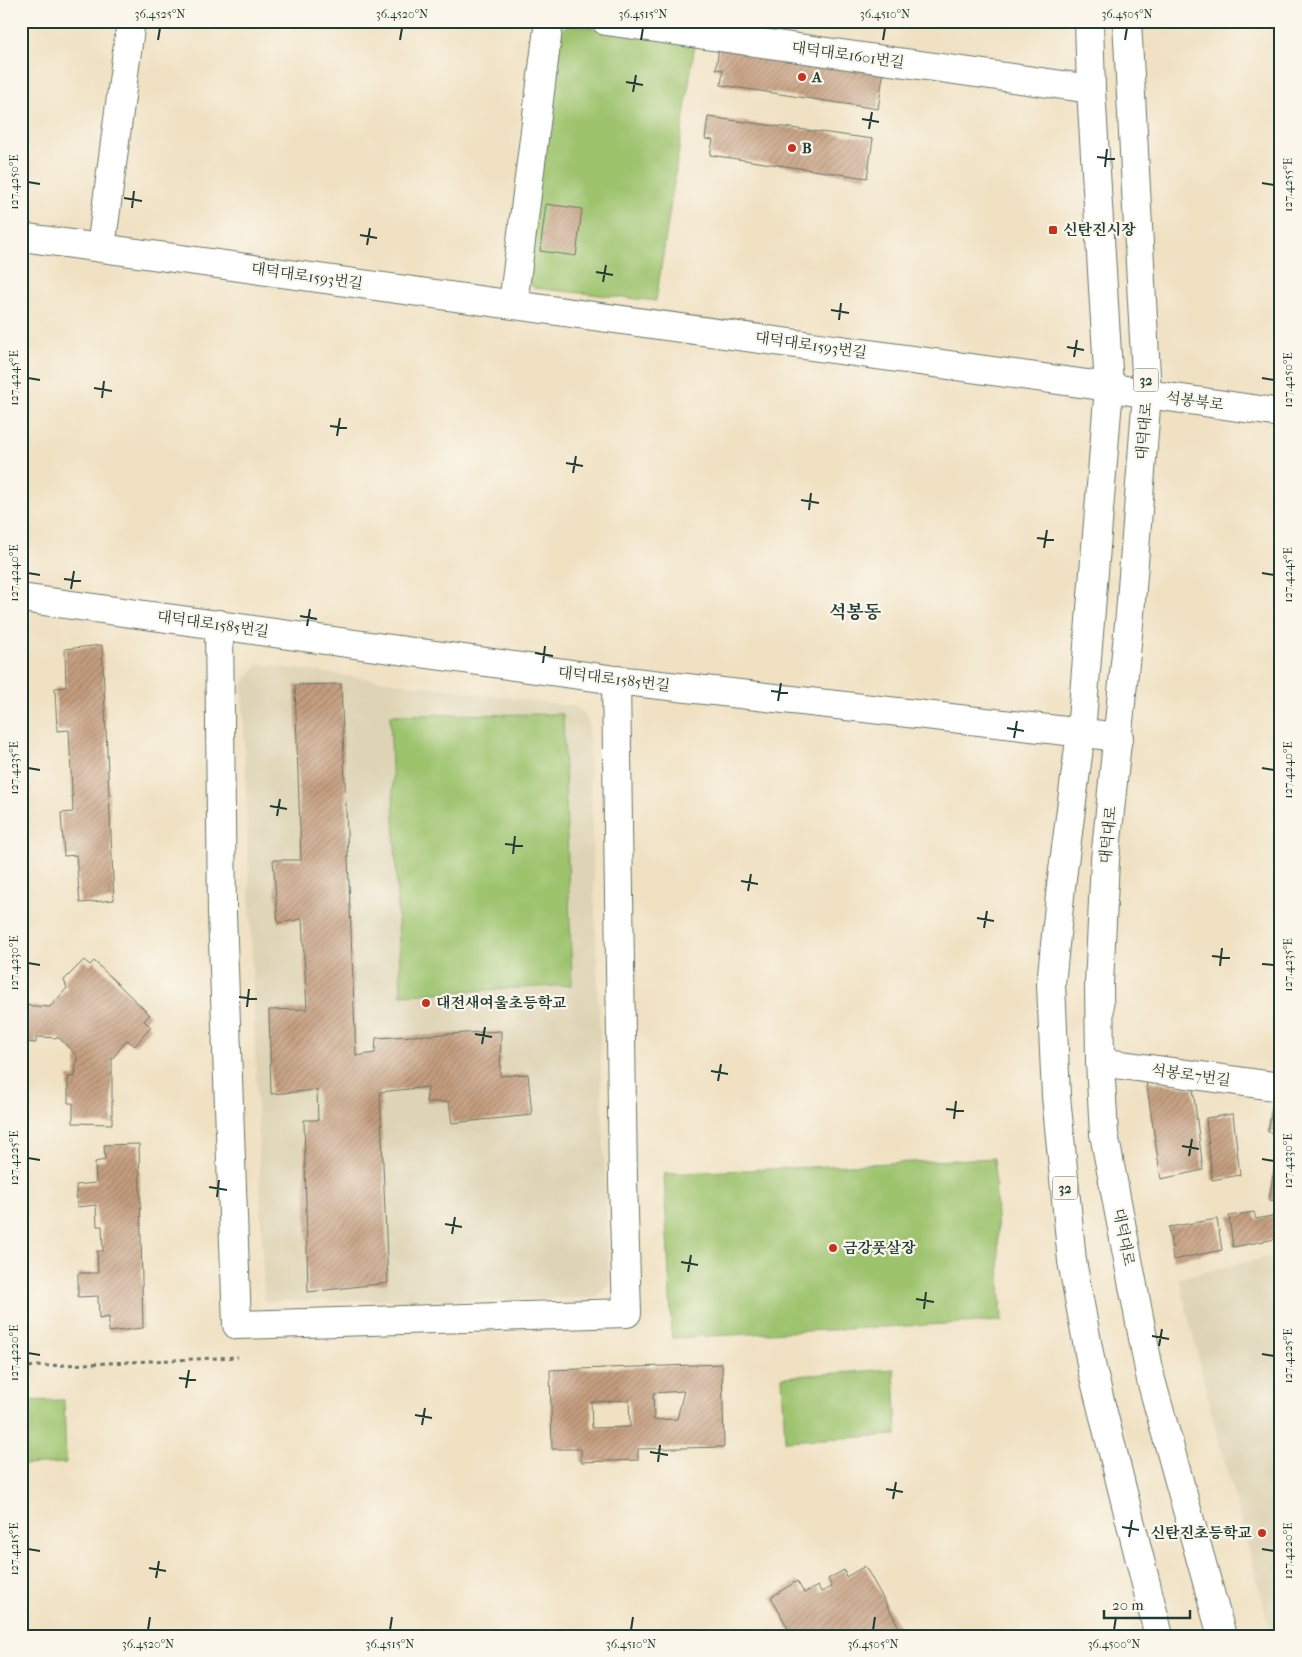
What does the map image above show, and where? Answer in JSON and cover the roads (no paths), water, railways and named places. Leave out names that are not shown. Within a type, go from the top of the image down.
[{"type":"street","points":[[101,248],[131,21]]},
{"type":"street","points":[[513,304],[549,21]]},
{"type":"street","name":"대덕대로1601번길","points":[[606,21],[1091,89]]},
{"type":"street","name":"32","points":[[1089,21],[1091,89],[1109,386],[1081,732],[1061,886],[1051,984],[1056,1096],[1072,1261],[1092,1370],[1159,1636]]},
{"type":"street","name":"대덕대로","points":[[1127,21],[1147,394],[1118,737],[1105,860],[1099,984],[1100,1062],[1104,1134],[1151,1380],[1222,1636]]},
{"type":"street","name":"대덕대로1593번길","points":[[21,237],[1109,386]]},
{"type":"street","name":"석봉북로","points":[[1109,386],[1147,394],[1281,413]]},
{"type":"street","name":"대덕대로1585번길","points":[[21,598],[616,680],[1118,737]]},
{"type":"street","points":[[219,624],[222,914],[237,1326],[627,1313],[623,1181],[616,680]]},
{"type":"street","name":"석봉로7번길","points":[[1100,1062],[1281,1087]]},
{"type":"place","name":"A","points":[[802,77]]},
{"type":"place","name":"B","points":[[792,148]]},
{"type":"place","name":"신탄진시장","points":[[1053,230]]},
{"type":"place","name":"대전새여울초등학교","points":[[426,1003]]},
{"type":"place","name":"금강풋살장","points":[[833,1248]]},
{"type":"place","name":"신탄진초등학교","points":[[1262,1533]]},
{"type":"district","name":"석봉동","points":[[855,612]]}]
